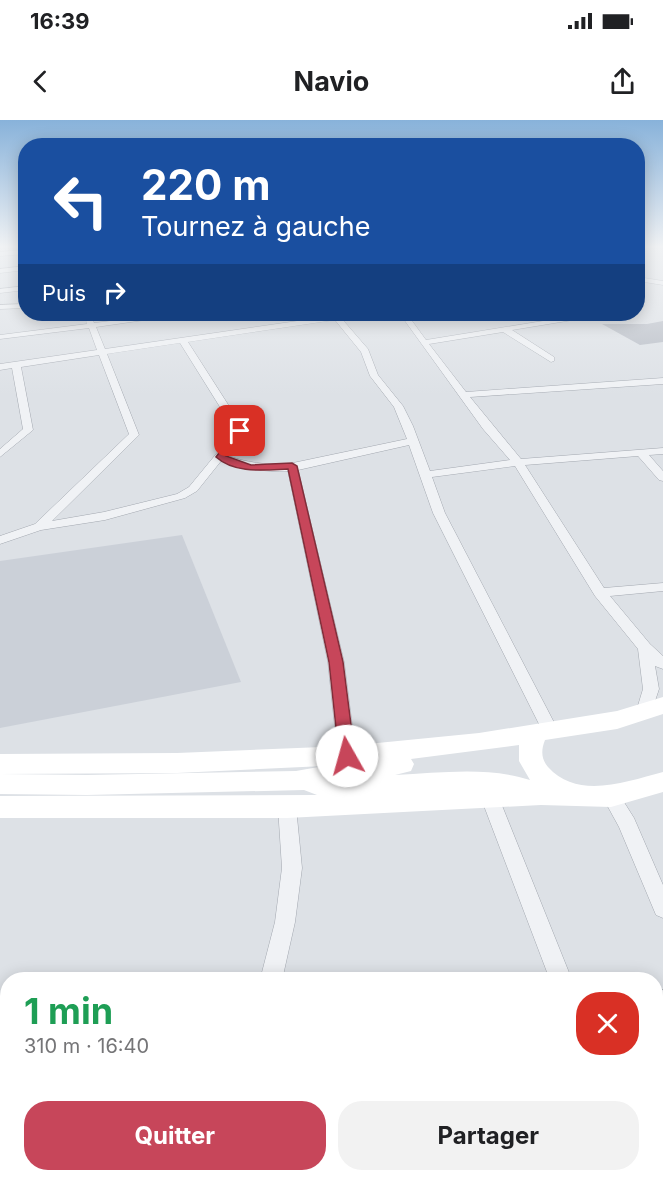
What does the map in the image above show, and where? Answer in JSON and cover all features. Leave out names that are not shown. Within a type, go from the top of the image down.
[{"type":"main road","points":[[0,764],[177,763],[347,756],[479,742],[617,720],[653,709]]},
{"type":"main road","points":[[544,731],[532,740],[530,752],[534,767],[539,776],[550,786],[568,795]]},
{"type":"main road","points":[[0,783],[87,786],[296,781],[472,755],[501,747],[514,736]]},
{"type":"main road","points":[[296,781],[335,788],[505,782],[541,795]]},
{"type":"main road","points":[[0,807],[287,807],[541,795],[611,796],[663,782]]},
{"type":"street","points":[[0,307],[18,306]]},
{"type":"street","points":[[39,527],[134,435],[91,321]]},
{"type":"street","points":[[0,337],[125,321]]},
{"type":"street","points":[[0,367],[305,321]]},
{"type":"street","points":[[339,321],[365,351],[374,376],[398,406],[439,513],[544,731]]},
{"type":"street","points":[[409,321],[518,462],[600,593],[645,648],[663,664]]},
{"type":"street","points":[[426,342],[554,321]]},
{"type":"street","points":[[504,329],[551,359]]},
{"type":"street","points":[[0,540],[39,527],[105,516],[181,496],[193,489],[240,431],[183,341]]},
{"type":"street","points":[[0,454],[28,430],[16,365]]},
{"type":"street","points":[[464,394],[663,381]]},
{"type":"street","points":[[221,457],[233,464],[251,468],[292,466],[412,441]]},
{"type":"street","points":[[424,475],[518,462],[663,451]]},
{"type":"street","points":[[641,453],[663,478]]},
{"type":"street","points":[[292,466],[336,662],[347,756]]},
{"type":"street","points":[[600,593],[663,587]]},
{"type":"street","points":[[645,648],[653,709]]},
{"type":"street","points":[[611,796],[627,824],[663,908]]},
{"type":"street","points":[[490,798],[558,972]]},
{"type":"street","points":[[273,972],[285,922],[292,868],[287,807]]},
{"type":"shaded area","points":[[182,535],[241,682],[0,728],[0,561]]},
{"type":"building","points":[[663,321],[663,342],[640,345],[602,324],[647,324]]},
{"type":"route","points":[[240,431],[221,457],[233,464],[251,468],[292,466],[336,662],[347,756]]}]
